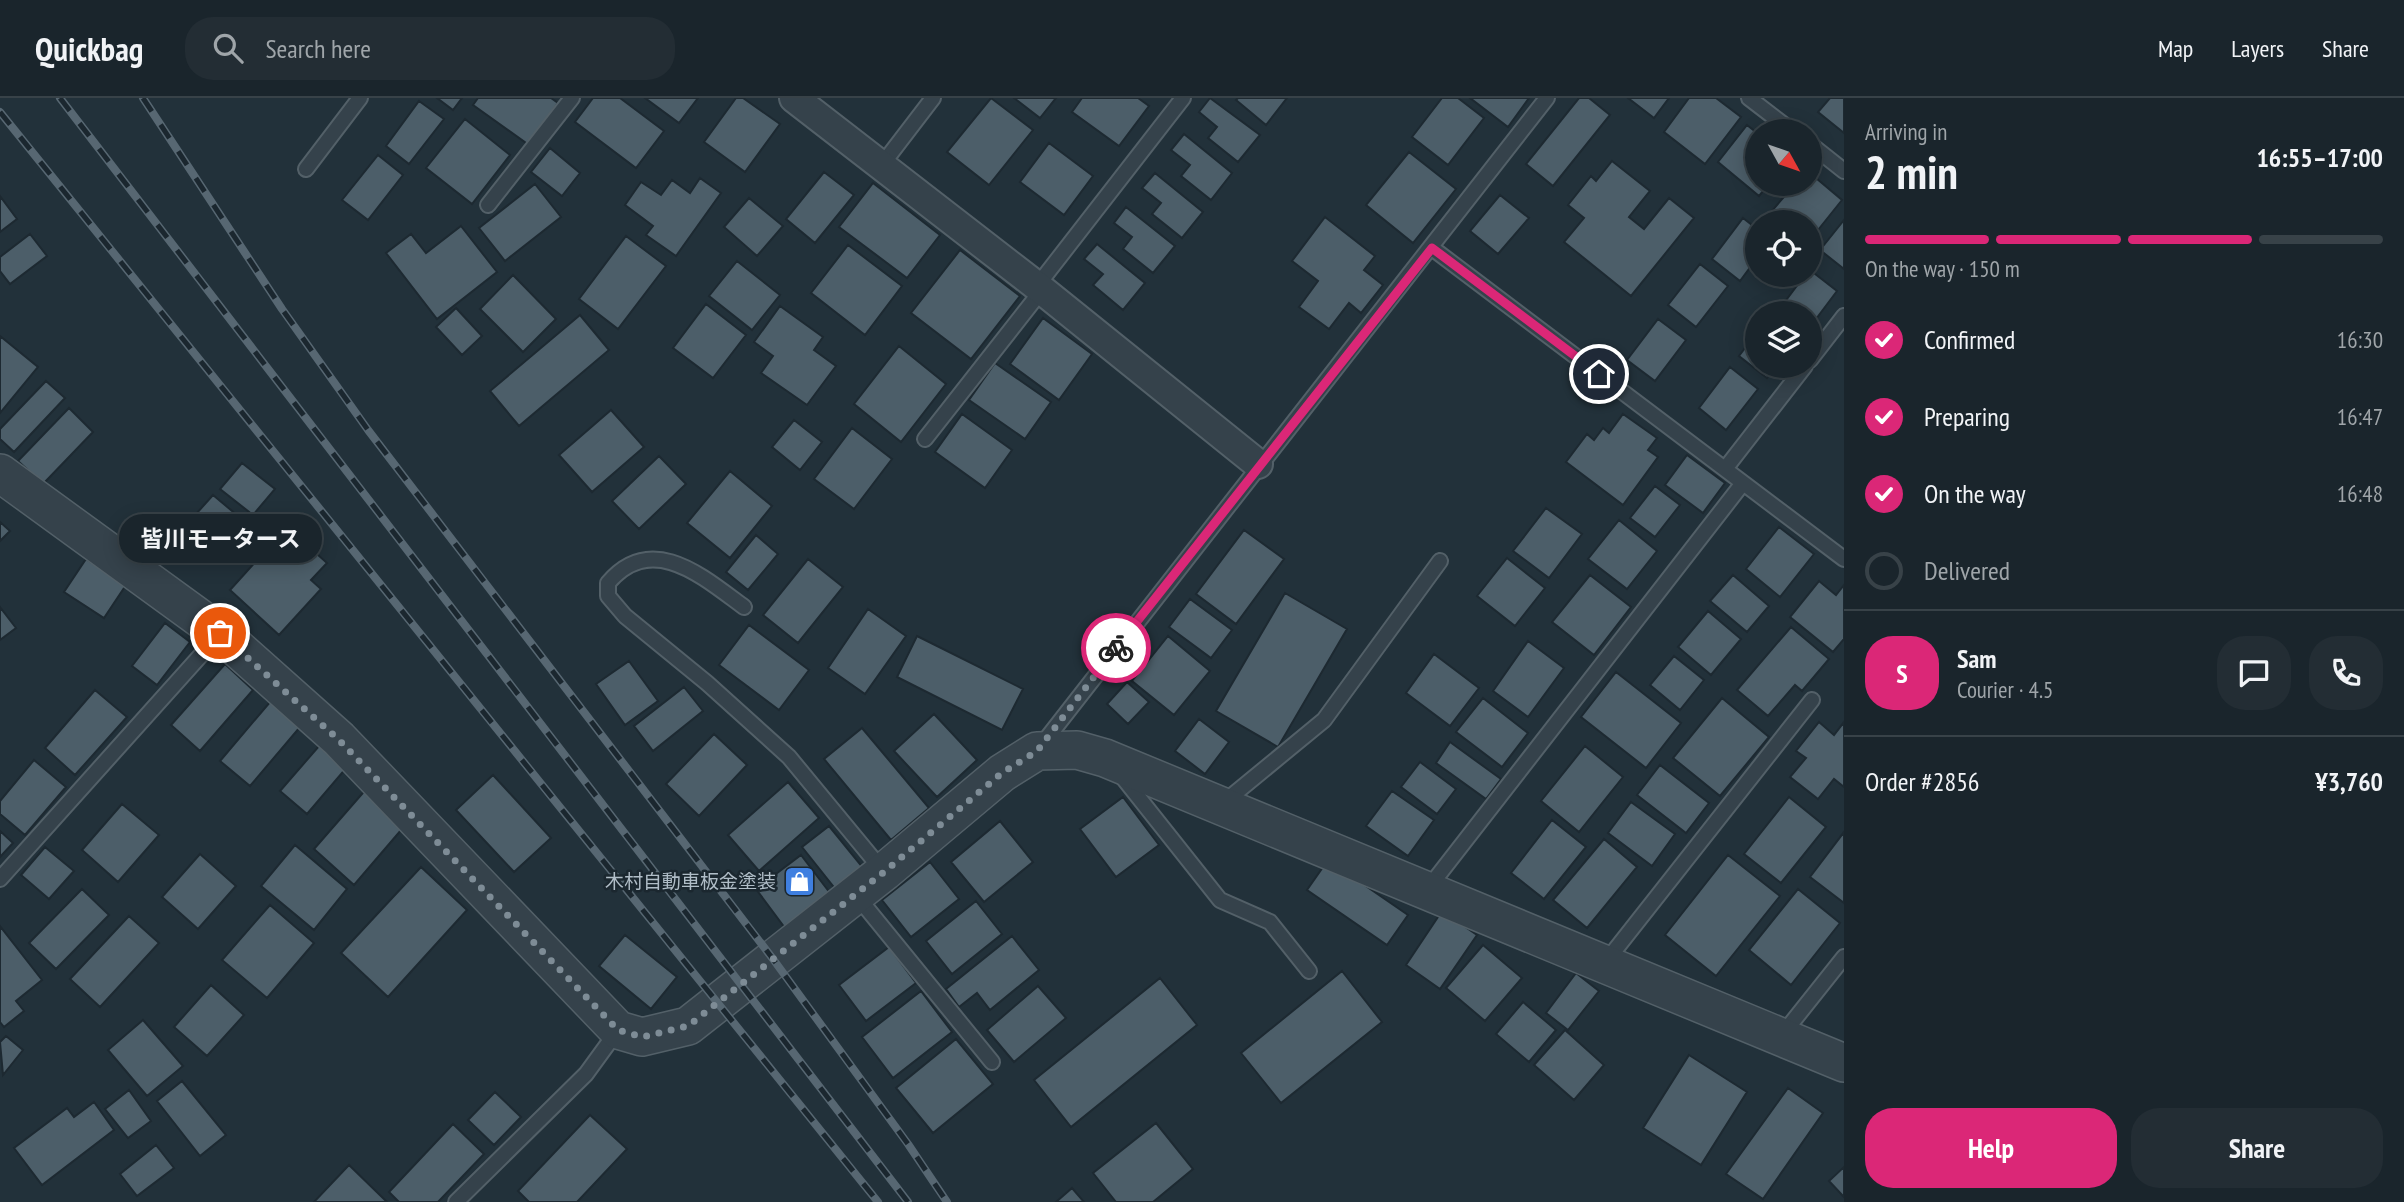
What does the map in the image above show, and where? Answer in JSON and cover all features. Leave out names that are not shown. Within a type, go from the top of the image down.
[{"type":"street","points":[[795,98],[1039,288],[1258,464]]},
{"type":"street","points":[[0,473],[220,633],[339,740],[618,1030],[642,1037],[688,1026],[884,872],[1002,773],[1037,751],[1077,750],[1109,760],[1604,965],[1782,1035],[1844,1063]]},
{"type":"lane","points":[[306,169],[360,98]]},
{"type":"lane","points":[[488,205],[572,98]]},
{"type":"lane","points":[[881,166],[933,98]]},
{"type":"lane","points":[[925,439],[1183,98]]},
{"type":"lane","points":[[1037,751],[1258,464],[1432,248],[1547,98]]},
{"type":"lane","points":[[1749,98],[1776,119]]},
{"type":"lane","points":[[1822,154],[1844,171]]},
{"type":"lane","points":[[1432,248],[1844,559]]},
{"type":"lane","points":[[1822,344],[1844,316]]},
{"type":"lane","points":[[1725,469],[1796,378]]},
{"type":"lane","points":[[1426,891],[1743,483]]},
{"type":"lane","points":[[744,607],[693,573],[656,558],[626,566],[608,583],[608,596],[625,616],[707,683],[789,757],[884,872]]},
{"type":"lane","points":[[1220,806],[1324,720],[1440,562]]},
{"type":"lane","points":[[0,879],[220,633]]},
{"type":"lane","points":[[1604,965],[1812,701]]},
{"type":"lane","points":[[1109,760],[1220,900],[1270,922],[1309,971]]},
{"type":"lane","points":[[855,894],[992,1062]]},
{"type":"lane","points":[[1782,1035],[1844,957]]},
{"type":"lane","points":[[456,1202],[586,1074],[618,1030]]},
{"type":"building","points":[[437,98],[462,98],[453,110]]},
{"type":"building","points":[[478,98],[551,98],[558,103],[529,145],[473,105]]},
{"type":"building","points":[[593,98],[620,98],[664,131],[636,168],[575,122]]},
{"type":"building","points":[[645,98],[698,98],[679,123]]},
{"type":"building","points":[[736,98],[743,98],[780,124],[745,172],[704,142]]},
{"type":"building","points":[[991,98],[1033,130],[989,185],[947,152]]},
{"type":"building","points":[[1014,98],[1056,98],[1040,118]]},
{"type":"building","points":[[1082,98],[1138,98],[1149,106],[1119,146],[1072,112]]},
{"type":"building","points":[[1210,98],[1260,135],[1238,162],[1208,138],[1217,127],[1199,112]]},
{"type":"building","points":[[1287,98],[1266,125],[1236,100]]},
{"type":"building","points":[[1442,98],[1458,98],[1484,118],[1448,165],[1412,137]]},
{"type":"building","points":[[1470,98],[1529,98],[1508,127]]},
{"type":"building","points":[[1579,98],[1589,98],[1610,115],[1553,186],[1526,164]]},
{"type":"building","points":[[1628,98],[1669,98],[1654,118]]},
{"type":"building","points":[[1689,98],[1716,98],[1741,117],[1705,164],[1664,132]]},
{"type":"building","points":[[1830,98],[1844,98],[1844,133],[1818,112]]},
{"type":"building","points":[[419,101],[444,119],[409,164],[386,146]]},
{"type":"building","points":[[465,119],[510,155],[472,204],[426,168]]},
{"type":"building","points":[[1745,128],[1745,184],[1718,162]]},
{"type":"building","points":[[1184,134],[1232,173],[1211,200],[1181,176],[1190,165],[1171,150]]},
{"type":"building","points":[[1049,143],[1093,176],[1064,215],[1020,182]]},
{"type":"building","points":[[550,148],[580,173],[562,196],[531,172]]},
{"type":"building","points":[[1409,152],[1456,189],[1413,243],[1366,205]]},
{"type":"building","points":[[378,155],[403,175],[368,220],[342,200]]},
{"type":"building","points":[[1612,161],[1650,191],[1629,217],[1644,229],[1669,198],[1694,218],[1631,296],[1564,242],[1584,218],[1568,205],[1591,176],[1596,181]]},
{"type":"building","points":[[824,172],[854,195],[815,243],[786,219]]},
{"type":"building","points":[[1155,173],[1203,212],[1182,238],[1152,214],[1161,203],[1142,188]]},
{"type":"building","points":[[700,178],[721,193],[676,256],[646,235],[653,226],[625,205],[641,182],[661,195],[672,180],[690,193]]},
{"type":"building","points":[[873,183],[940,235],[907,278],[839,227]]},
{"type":"building","points":[[1822,183],[1842,200],[1822,225],[1822,210],[1773,210],[1785,196],[1822,196]]},
{"type":"building","points":[[535,184],[561,217],[505,261],[479,228]]},
{"type":"building","points":[[1500,195],[1529,218],[1498,254],[1470,231]]},
{"type":"building","points":[[0,196],[17,219],[0,232]]},
{"type":"building","points":[[749,198],[783,226],[757,256],[724,227]]},
{"type":"building","points":[[1126,207],[1175,246],[1153,273],[1123,249],[1132,237],[1114,223]]},
{"type":"building","points":[[1325,217],[1375,256],[1364,270],[1383,285],[1361,313],[1349,303],[1329,329],[1299,307],[1318,281],[1292,261]]},
{"type":"building","points":[[1743,218],[1745,220],[1745,274],[1740,281],[1712,259]]},
{"type":"building","points":[[1844,220],[1844,269],[1822,252],[1822,248]]},
{"type":"building","points":[[461,226],[497,272],[437,319],[386,253],[411,234],[426,253]]},
{"type":"building","points":[[30,234],[47,256],[10,284],[0,271],[0,257]]},
{"type":"building","points":[[626,236],[666,266],[618,329],[579,299]]},
{"type":"building","points":[[1097,244],[1145,283],[1123,310],[1093,285],[1103,274],[1084,259]]},
{"type":"building","points":[[848,245],[902,286],[865,335],[811,293]]},
{"type":"building","points":[[960,250],[1020,296],[971,359],[911,313]]},
{"type":"building","points":[[737,261],[780,295],[752,330],[709,296]]},
{"type":"building","points":[[1700,264],[1728,286],[1696,327],[1668,305]]},
{"type":"building","points":[[513,275],[556,319],[523,352],[480,309]]},
{"type":"building","points":[[1822,279],[1837,291],[1822,311],[1822,301],[1786,301],[1796,287],[1822,287]]},
{"type":"building","points":[[706,304],[746,335],[713,378],[673,348]]},
{"type":"building","points":[[780,306],[823,337],[814,350],[836,366],[807,405],[761,373],[773,356],[754,342]]},
{"type":"building","points":[[456,308],[482,336],[462,355],[436,327]]},
{"type":"building","points":[[580,315],[609,350],[519,426],[490,391]]},
{"type":"building","points":[[1043,318],[1092,354],[1059,400],[1010,364]]},
{"type":"building","points":[[1658,319],[1686,340],[1655,381],[1627,360]]},
{"type":"building","points":[[0,336],[38,367],[0,413]]},
{"type":"building","points":[[899,346],[946,384],[901,442],[854,404]]},
{"type":"building","points":[[1745,348],[1745,361],[1739,356]]},
{"type":"building","points":[[995,363],[1051,402],[1025,439],[969,400]]},
{"type":"building","points":[[1730,367],[1758,389],[1726,430],[1699,408]]},
{"type":"building","points":[[46,381],[65,398],[14,452],[0,439],[0,429]]},
{"type":"building","points":[[69,408],[93,432],[43,484],[18,461]]},
{"type":"building","points":[[611,410],[644,447],[592,492],[559,455]]},
{"type":"building","points":[[962,414],[1012,450],[985,488],[935,452]]},
{"type":"building","points":[[1623,414],[1657,438],[1648,450],[1658,457],[1623,505],[1566,462],[1587,434],[1594,440],[1603,428],[1609,433]]},
{"type":"building","points":[[794,420],[822,442],[800,470],[772,447]]},
{"type":"building","points":[[852,428],[892,459],[854,509],[814,479]]},
{"type":"building","points":[[1687,455],[1725,483],[1703,513],[1665,485]]},
{"type":"building","points":[[659,456],[686,484],[639,529],[612,501]]},
{"type":"building","points":[[242,463],[275,489],[253,515],[220,489]]},
{"type":"building","points":[[730,471],[772,506],[730,558],[687,523]]},
{"type":"building","points":[[1655,486],[1680,505],[1655,537],[1630,518]]},
{"type":"building","points":[[213,495],[244,521],[212,559],[180,532]]},
{"type":"building","points":[[1546,508],[1582,534],[1549,578],[1513,551]]},
{"type":"building","points":[[1619,520],[1657,551],[1627,589],[1588,559]]},
{"type":"building","points":[[0,522],[10,531],[0,541]]},
{"type":"building","points":[[287,527],[327,563],[311,580],[321,589],[279,635],[230,590]]},
{"type":"building","points":[[1779,527],[1814,554],[1780,597],[1746,569]]},
{"type":"building","points":[[1244,530],[1284,559],[1236,624],[1196,594]]},
{"type":"building","points":[[756,535],[778,554],[748,590],[726,572]]},
{"type":"building","points":[[1507,558],[1545,588],[1515,626],[1477,596]]},
{"type":"building","points":[[86,559],[126,585],[104,618],[64,592]]},
{"type":"building","points":[[808,559],[843,587],[798,643],[763,615]]},
{"type":"building","points":[[1590,575],[1631,607],[1594,655],[1552,622]]},
{"type":"building","points":[[1733,575],[1769,606],[1747,632],[1710,601]]},
{"type":"building","points":[[1819,581],[1836,595],[1844,585],[1844,639],[1833,652],[1790,617]]},
{"type":"building","points":[[1285,593],[1347,629],[1278,747],[1216,711]]},
{"type":"building","points":[[1190,599],[1232,630],[1211,658],[1169,627]]},
{"type":"building","points":[[0,607],[16,628],[0,640]]},
{"type":"building","points":[[868,609],[906,636],[865,694],[828,668]]},
{"type":"building","points":[[1708,611],[1741,639],[1711,675],[1678,647]]},
{"type":"building","points":[[165,623],[190,642],[157,685],[132,666]]},
{"type":"building","points":[[749,625],[809,670],[779,710],[719,665]]},
{"type":"building","points":[[1791,627],[1829,659],[1802,691],[1795,685],[1768,716],[1737,690]]},
{"type":"building","points":[[917,636],[1023,689],[1002,730],[897,677]]},
{"type":"building","points":[[1168,636],[1210,671],[1174,715],[1132,681]]},
{"type":"building","points":[[1528,641],[1564,668],[1528,717],[1493,691]]},
{"type":"building","points":[[1434,654],[1479,688],[1450,726],[1406,693]]},
{"type":"building","points":[[1674,656],[1704,680],[1680,710],[1650,685]]},
{"type":"building","points":[[629,661],[658,701],[625,725],[596,684]]},
{"type":"building","points":[[225,664],[253,690],[200,751],[171,725]]},
{"type":"building","points":[[1616,672],[1681,723],[1646,768],[1581,717]]},
{"type":"building","points":[[1127,682],[1149,702],[1128,724],[1107,704]]},
{"type":"building","points":[[684,687],[703,711],[653,751],[634,726]]},
{"type":"building","points":[[95,690],[127,717],[75,775],[45,748]]},
{"type":"building","points":[[276,695],[306,720],[250,786],[220,761]]},
{"type":"building","points":[[1483,698],[1528,733],[1502,767],[1456,732]]},
{"type":"building","points":[[1722,698],[1769,737],[1720,796],[1673,758]]},
{"type":"building","points":[[934,714],[977,760],[937,797],[894,751]]},
{"type":"building","points":[[1199,719],[1229,742],[1205,774],[1175,751]]},
{"type":"building","points":[[1819,722],[1834,735],[1844,722],[1844,787],[1834,779],[1818,799],[1790,777],[1806,758],[1796,751]]},
{"type":"building","points":[[862,728],[929,808],[891,840],[824,759]]},
{"type":"building","points":[[714,734],[747,765],[699,816],[666,784]]},
{"type":"building","points":[[326,738],[353,760],[307,814],[280,791]]},
{"type":"building","points":[[1450,742],[1501,779],[1486,799],[1436,763]]},
{"type":"building","points":[[1585,746],[1623,777],[1579,832],[1541,801]]},
{"type":"building","points":[[34,760],[66,787],[25,835],[0,814],[0,801]]},
{"type":"building","points":[[1420,762],[1456,789],[1437,814],[1401,787]]},
{"type":"building","points":[[1660,765],[1709,803],[1686,833],[1637,795]]},
{"type":"building","points":[[493,775],[551,838],[514,872],[456,810]]},
{"type":"building","points":[[788,782],[819,818],[759,871],[728,835]]},
{"type":"building","points":[[368,787],[408,822],[354,885],[314,849]]},
{"type":"building","points":[[1392,791],[1434,820],[1408,856],[1366,826]]},
{"type":"building","points":[[1123,797],[1159,845],[1116,877],[1080,829]]},
{"type":"building","points":[[1789,797],[1826,827],[1781,883],[1744,854]]},
{"type":"building","points":[[1631,802],[1675,834],[1652,866],[1608,833]]},
{"type":"building","points":[[122,804],[159,835],[118,882],[82,850]]},
{"type":"building","points":[[1552,820],[1586,847],[1544,899],[1511,873]]},
{"type":"building","points":[[1000,821],[1033,862],[984,902],[951,862]]},
{"type":"building","points":[[829,826],[864,869],[837,891],[802,847]]},
{"type":"building","points":[[0,831],[13,843],[0,857]]},
{"type":"building","points":[[1844,832],[1844,903],[1810,877]]},
{"type":"building","points":[[1604,839],[1637,867],[1587,928],[1553,900]]},
{"type":"building","points":[[295,845],[347,889],[314,930],[261,886]]},
{"type":"building","points":[[45,847],[74,871],[49,899],[21,875]]},
{"type":"building","points":[[200,854],[236,886],[198,929],[162,897]]},
{"type":"building","points":[[801,855],[830,893],[785,928],[756,889]]},
{"type":"building","points":[[1728,855],[1780,896],[1716,976],[1665,935]]},
{"type":"building","points":[[1328,860],[1408,915],[1387,945],[1307,890]]},
{"type":"building","points":[[930,862],[959,899],[911,937],[882,900]]},
{"type":"building","points":[[421,867],[467,910],[388,997],[341,953]]},
{"type":"building","points":[[82,889],[109,915],[56,969],[29,943]]},
{"type":"building","points":[[1798,889],[1840,923],[1791,985],[1749,950]]},
{"type":"building","points":[[976,901],[1002,934],[952,974],[926,941]]},
{"type":"building","points":[[270,905],[314,943],[267,998],[222,960]]},
{"type":"building","points":[[1442,911],[1477,935],[1440,989],[1406,965]]},
{"type":"building","points":[[129,916],[159,943],[100,1007],[70,979]]},
{"type":"building","points":[[0,926],[42,980],[16,1001],[24,1011],[4,1027],[0,1022]]},
{"type":"building","points":[[625,935],[677,977],[651,1009],[599,966]]},
{"type":"building","points":[[1012,936],[1039,970],[990,1010],[977,993],[959,1007],[946,989]]},
{"type":"building","points":[[1483,945],[1522,978],[1485,1021],[1446,988]]},
{"type":"building","points":[[889,947],[916,983],[866,1021],[839,985]]},
{"type":"building","points":[[1342,971],[1382,1022],[1281,1103],[1241,1053]]},
{"type":"building","points":[[1576,973],[1599,991],[1568,1030],[1546,1013]]},
{"type":"building","points":[[1160,978],[1197,1025],[1071,1127],[1034,1080]]},
{"type":"building","points":[[211,985],[244,1015],[207,1056],[174,1027]]},
{"type":"building","points":[[1038,986],[1066,1018],[1014,1062],[987,1030]]},
{"type":"building","points":[[921,991],[952,1032],[893,1078],[862,1037]]},
{"type":"building","points":[[1523,1002],[1556,1030],[1529,1062],[1496,1034]]},
{"type":"building","points":[[143,1020],[183,1066],[147,1096],[108,1050]]},
{"type":"building","points":[[1565,1030],[1604,1065],[1574,1100],[1534,1065]]},
{"type":"building","points":[[6,1036],[23,1050],[3,1075],[0,1042]]},
{"type":"building","points":[[956,1039],[993,1084],[933,1133],[896,1088]]},
{"type":"building","points":[[1689,1055],[1747,1092],[1701,1165],[1643,1128]]},
{"type":"building","points":[[182,1081],[226,1135],[200,1156],[157,1101]]},
{"type":"building","points":[[1788,1088],[1823,1113],[1763,1199],[1726,1174]]},
{"type":"building","points":[[129,1090],[151,1121],[128,1138],[105,1109]]},
{"type":"building","points":[[495,1092],[521,1117],[494,1145],[468,1120]]},
{"type":"building","points":[[94,1102],[114,1130],[42,1185],[14,1148],[67,1108],[74,1117]]},
{"type":"building","points":[[590,1115],[627,1149],[577,1202],[529,1202],[518,1191]]},
{"type":"building","points":[[1156,1123],[1193,1169],[1153,1202],[1116,1202],[1093,1173]]},
{"type":"building","points":[[453,1124],[484,1154],[438,1202],[399,1202],[389,1192]]},
{"type":"building","points":[[156,1145],[174,1168],[137,1196],[120,1174]]},
{"type":"building","points":[[349,1165],[387,1202],[314,1202]]},
{"type":"building","points":[[1844,1167],[1844,1197],[1829,1181]]},
{"type":"building","points":[[1072,1188],[1084,1202],[1056,1202]]},
{"type":"railway","points":[[60,98],[908,1202]]},
{"type":"railway","points":[[143,98],[282,309],[368,430],[773,959],[947,1202]]},
{"type":"railway","points":[[0,112],[878,1202]]},
{"type":"way so far","points":[[220,633],[339,740],[618,1030],[642,1037],[688,1026],[884,872],[1002,773],[1037,751],[1116,648]]},
{"type":"place","name":"皆川モータース","points":[[220,633]]},
{"type":"place","name":"木村自動車板金塗装","points":[[799,881]]},
{"type":"route","points":[[1116,648],[1258,464],[1432,248],[1599,374]]}]
